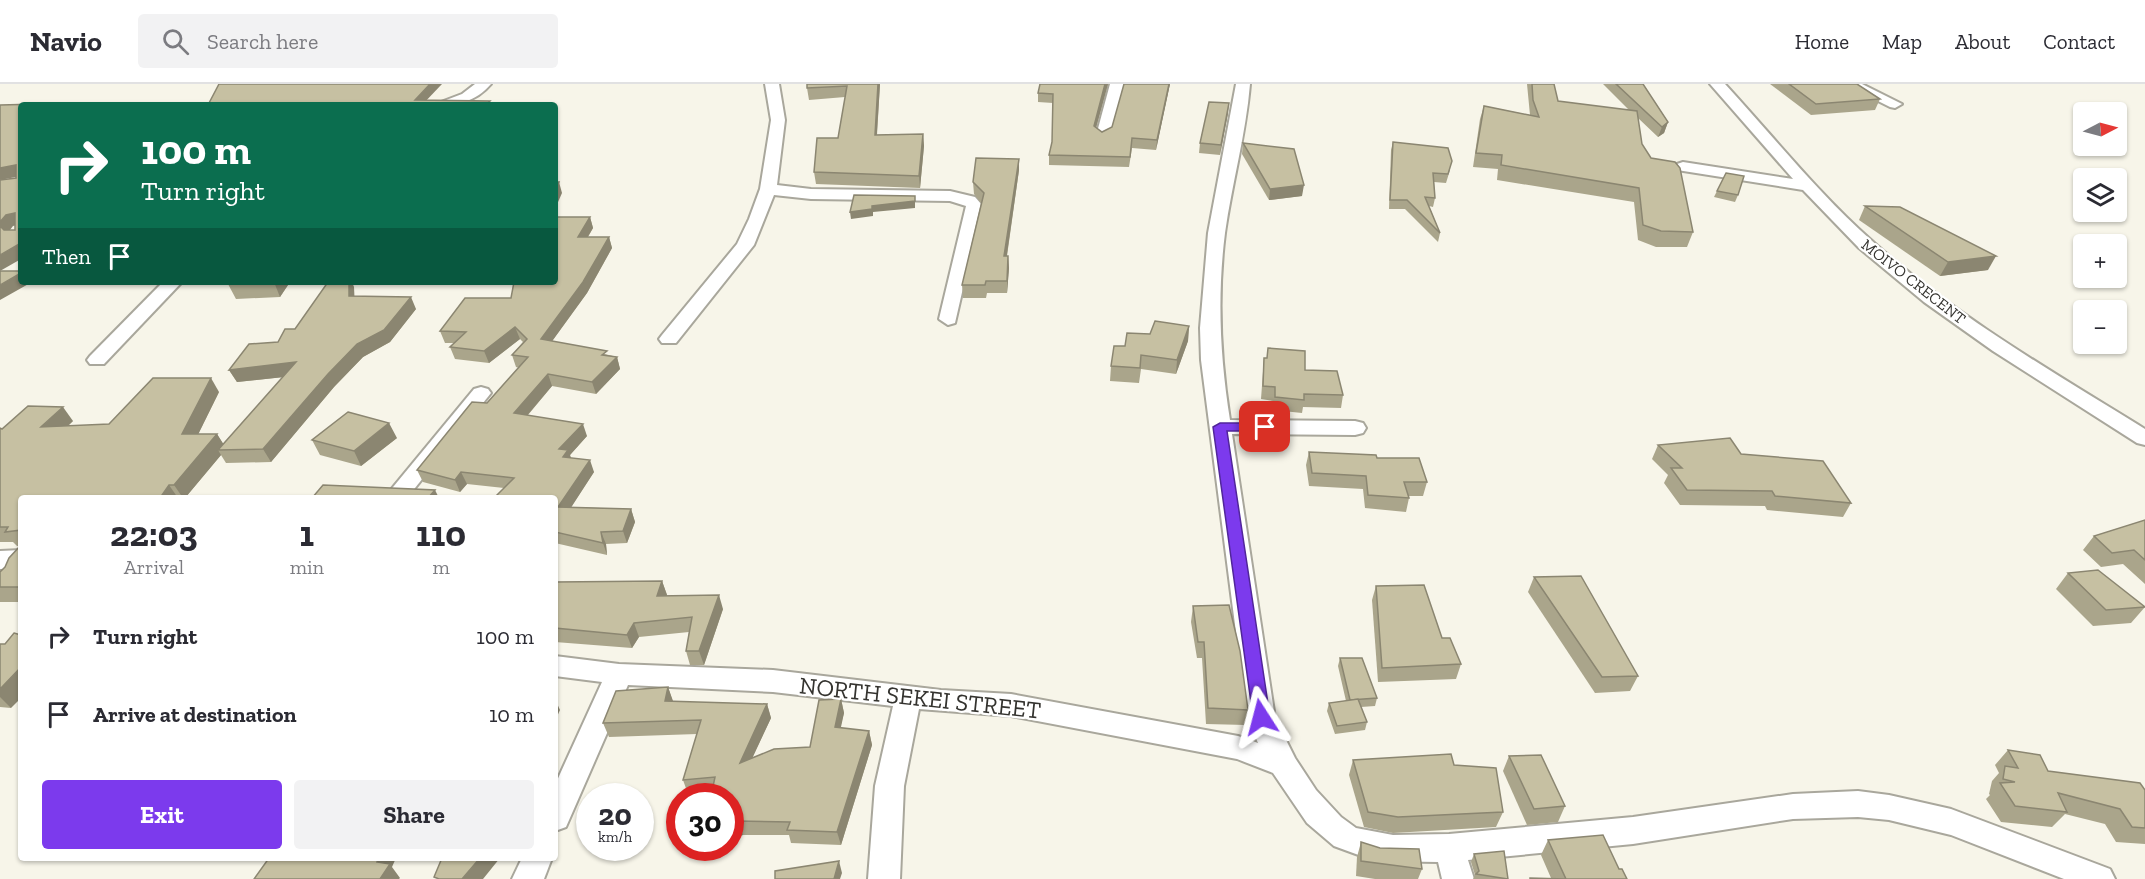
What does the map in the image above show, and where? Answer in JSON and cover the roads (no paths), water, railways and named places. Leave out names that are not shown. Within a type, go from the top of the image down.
[{"type":"street","points":[[450,102],[467,97],[484,84]]},
{"type":"street","points":[[669,339],[745,245],[768,189],[778,120],[772,84]]},
{"type":"street","points":[[1103,136],[1117,84]]},
{"type":"street","points":[[1243,84],[1241,107],[1210,268],[1208,331],[1261,717],[1280,763],[1318,813],[1345,837],[1391,849],[1450,848],[1631,831],[1807,806],[1857,804],[1929,814],[2099,879]]},
{"type":"street","name":"MOIVO CRECENT","points":[[1717,84],[1807,186],[1863,243],[1911,283],[2042,374],[2145,438]]},
{"type":"street","points":[[1851,84],[1895,104]]},
{"type":"street","points":[[1683,166],[1807,186]]},
{"type":"street","points":[[768,189],[811,194],[950,196],[969,200],[974,205],[948,319]]},
{"type":"street","points":[[97,360],[170,285]]},
{"type":"street","points":[[397,495],[480,393]]},
{"type":"street","points":[[1220,427],[1354,428]]},
{"type":"street","points":[[0,582],[13,560]]},
{"type":"street","name":"NORTH SEKEI STREET","points":[[558,666],[619,674],[773,681],[941,701],[1011,705],[1238,747],[1280,763]]},
{"type":"street","points":[[558,811],[619,674]]},
{"type":"street","points":[[884,879],[884,842],[896,740],[909,696]]},
{"type":"street","points":[[1450,848],[1458,879]]},
{"type":"street","points":[[528,879],[536,861]]}]
